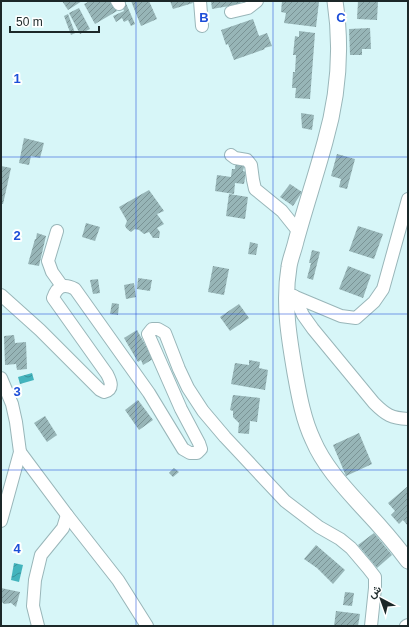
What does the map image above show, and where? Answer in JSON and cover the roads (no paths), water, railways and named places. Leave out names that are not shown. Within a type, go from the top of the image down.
[{"type":"main road","points":[[335,1],[338,18],[338,48],[334,103],[326,141],[298,231],[289,267],[290,295],[286,313],[294,371],[300,399],[313,440],[323,460],[336,478],[378,524],[408,561]]},
{"type":"street","points":[[200,1],[202,26]]},
{"type":"street","points":[[231,12],[248,8],[257,1]]},
{"type":"street","points":[[231,155],[235,158],[247,160],[251,165],[255,189],[282,210],[298,231]]},
{"type":"street","points":[[290,295],[341,316],[356,318],[374,302],[383,289],[408,199]]},
{"type":"street","points":[[57,231],[48,262],[52,272],[62,286]]},
{"type":"street","points":[[1,295],[40,330],[100,390],[104,392],[108,391],[112,384],[107,374],[52,298],[56,290],[62,286],[69,286],[75,290],[146,388],[183,449],[190,453],[197,453],[201,448],[199,443],[181,409],[148,334],[152,329],[158,329],[165,333],[178,369],[188,388],[203,411],[225,437],[285,501],[320,527],[340,539],[351,548],[368,568],[374,577],[375,588],[371,626]]},
{"type":"street","points":[[290,295],[312,330],[374,403],[383,412],[395,418],[408,419]]},
{"type":"street","points":[[1,378],[12,404],[20,452],[1,520]]},
{"type":"street","points":[[20,452],[118,580],[147,626]]},
{"type":"street","points":[[38,626],[33,606],[35,580],[41,555],[63,528],[67,515]]},
{"type":"water","points":[[32,373],[34,380],[20,384],[18,377]]},
{"type":"water","points":[[14,563],[23,565],[19,582],[11,580]]}]
